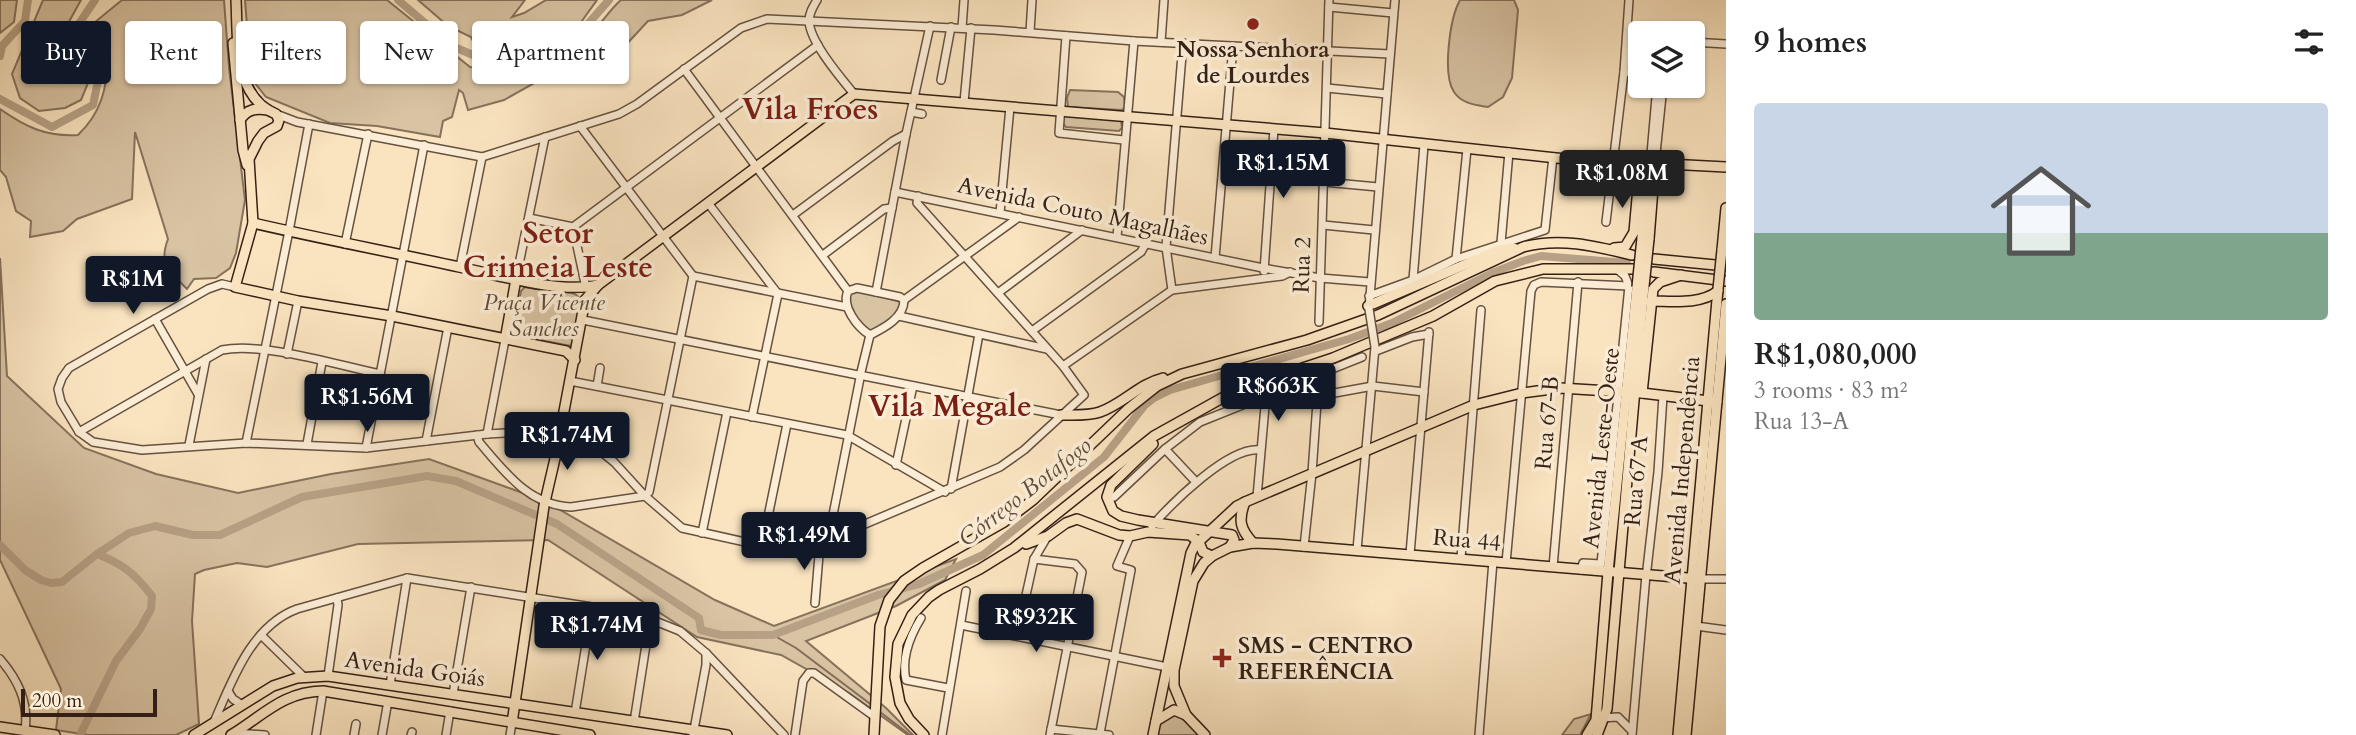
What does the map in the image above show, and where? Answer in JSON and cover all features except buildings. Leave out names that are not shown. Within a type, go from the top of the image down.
[{"type":"main road","points":[[234,3],[243,79],[252,95],[279,119],[276,126],[257,141],[248,166]]},
{"type":"main road","points":[[234,3],[240,120],[248,166],[253,223],[235,287],[298,301],[506,335],[517,341],[566,351],[575,360]]},
{"type":"main road","points":[[512,723],[541,525],[585,300],[598,285],[854,94],[1325,133],[1612,164],[1726,167]]},
{"type":"main road","points":[[240,120],[251,110],[272,112]]},
{"type":"main road","points":[[243,139],[250,143],[257,141]]},
{"type":"main road","points":[[1603,249],[1625,247],[1630,241],[1646,166]]},
{"type":"main road","name":"Avenida Leste-Oeste","points":[[1597,735],[1601,718],[1630,393],[1637,286],[1645,239],[1646,166]]},
{"type":"main road","name":"Avenida Independência","points":[[1716,402],[1718,290],[1726,208]]},
{"type":"main road","points":[[253,223],[572,289],[579,291],[585,300]]},
{"type":"main road","points":[[1369,304],[1499,250],[1562,241],[1632,255]]},
{"type":"main road","points":[[1061,415],[1100,412],[1159,378],[1307,340],[1378,315],[1523,247]]},
{"type":"main road","points":[[1654,259],[1726,267]]},
{"type":"main road","points":[[924,735],[905,711],[896,689],[895,654],[906,624],[929,597],[1014,548],[1154,436],[1224,397],[1333,358],[1433,316],[1495,281],[1542,269],[1633,269]]},
{"type":"main road","points":[[1654,272],[1726,281]]},
{"type":"main road","points":[[1630,393],[1645,360],[1653,289],[1660,282],[1681,275]]},
{"type":"main road","points":[[506,335],[516,279]]},
{"type":"main road","points":[[572,289],[598,285]]},
{"type":"main road","name":"Avenida Leste-Oeste","points":[[1613,572],[1621,410],[1630,393],[1636,372],[1637,286]]},
{"type":"main road","points":[[1651,301],[1710,297],[1718,290]]},
{"type":"main road","name":"Avenida Independência","points":[[1686,735],[1726,304]]},
{"type":"main road","points":[[566,351],[577,345]]},
{"type":"main road","points":[[1636,372],[1645,360]]},
{"type":"main road","points":[[874,735],[880,626],[889,600],[904,581],[1004,522],[1032,500],[1128,409],[1157,386],[1182,374]]},
{"type":"main road","points":[[1153,735],[1191,553],[1237,506],[1422,425],[1474,405],[1522,393],[1560,388],[1716,402]]},
{"type":"main road","points":[[1072,405],[1079,415]]},
{"type":"main road","points":[[1174,424],[1114,480],[1108,491],[1110,505],[1117,514],[1154,523],[1232,535],[1241,528]]},
{"type":"main road","points":[[1244,502],[1240,513],[1241,528],[1253,543]]},
{"type":"main road","points":[[1014,548],[1048,536],[1066,523],[1077,519],[1110,533],[1130,536],[1148,532],[1190,535],[1199,542],[1203,552],[1212,556],[1193,580],[1174,670],[1176,696],[1186,715],[1205,735]]},
{"type":"main road","points":[[1230,547],[1234,540],[1232,535]]},
{"type":"main road","name":"Rua 44","points":[[1212,556],[1230,547],[1253,543],[1553,567],[1582,566],[1613,572],[1647,572],[1701,578]]},
{"type":"main road","name":"Avenida Independência","points":[[1678,735],[1701,578]]},
{"type":"main road","name":"Avenida Goiás","points":[[194,735],[273,686],[328,676],[693,733],[727,735]]},
{"type":"main road","name":"Avenida Goiás","points":[[232,734],[278,702],[294,695],[324,691],[590,735]]},
{"type":"main road","points":[[1160,698],[1170,702],[1176,696]]},
{"type":"main road","points":[[1156,721],[1174,710],[1186,715]]},
{"type":"main road","name":"Avenida Leste-Oeste","points":[[1587,735],[1601,718]]},
{"type":"main road","points":[[0,727],[55,735]]},
{"type":"street","points":[[817,0],[809,20],[811,34],[854,94]]},
{"type":"street","points":[[964,0],[967,28],[964,102]]},
{"type":"street","points":[[1030,33],[1032,0]]},
{"type":"street","points":[[1161,42],[1164,0]]},
{"type":"street","points":[[1357,550],[1375,349],[1369,304],[1370,282],[1395,0]]},
{"type":"street","points":[[1606,222],[1629,0]]},
{"type":"street","points":[[1329,4],[1393,13]]},
{"type":"street","name":"Rua 2","points":[[1319,322],[1329,4]]},
{"type":"street","points":[[272,112],[297,122],[482,157],[619,114],[637,104],[741,28],[767,19],[951,27],[1134,41],[1390,54]]},
{"type":"street","points":[[811,34],[819,21]]},
{"type":"street","points":[[876,292],[930,26]]},
{"type":"street","points":[[941,80],[951,27]]},
{"type":"street","points":[[1066,36],[1059,133],[1125,140]]},
{"type":"street","points":[[1117,237],[1134,41]]},
{"type":"street","points":[[1172,290],[1166,247],[1183,43]]},
{"type":"street","points":[[1705,43],[1726,44]]},
{"type":"street","points":[[529,218],[573,227],[818,45]]},
{"type":"street","points":[[1215,258],[1233,46]]},
{"type":"street","points":[[684,69],[848,291]]},
{"type":"street","points":[[1623,72],[1628,72]]},
{"type":"street","points":[[1327,88],[1387,94]]},
{"type":"street","points":[[1646,166],[1655,98]]},
{"type":"street","points":[[1646,166],[1660,98]]},
{"type":"street","points":[[1000,213],[1010,107]]},
{"type":"street","points":[[911,112],[922,114]]},
{"type":"street","points":[[276,126],[297,122]]},
{"type":"street","points":[[246,443],[309,124]]},
{"type":"street","points":[[580,126],[693,276],[847,307]]},
{"type":"street","points":[[1265,279],[1263,268],[1274,129]]},
{"type":"street","points":[[345,244],[368,134]]},
{"type":"street","points":[[793,215],[892,141],[906,134]]},
{"type":"street","points":[[516,279],[545,137]]},
{"type":"street","points":[[531,142],[542,152]]},
{"type":"street","points":[[366,449],[424,145]]},
{"type":"street","points":[[1413,280],[1424,145]]},
{"type":"street","points":[[1456,259],[1467,149]]},
{"type":"street","points":[[1502,243],[1509,152]]},
{"type":"street","points":[[1369,304],[1456,259],[1545,230],[1553,156]]},
{"type":"street","points":[[460,267],[482,157]]},
{"type":"street","points":[[1324,182],[1378,187]]},
{"type":"street","name":"Avenida Couto Magalhães","points":[[895,192],[973,205],[1263,268],[1320,278],[1370,282]]},
{"type":"street","points":[[235,287],[222,284],[215,287],[69,368],[58,389],[61,402],[79,432],[93,442],[142,450],[246,443],[366,449],[487,434],[561,431],[587,440],[614,461],[645,496],[682,528],[781,550],[796,549],[824,541],[1000,467],[1024,450],[1084,395],[1063,366],[917,203],[918,196]]},
{"type":"street","points":[[708,203],[778,294]]},
{"type":"street","points":[[823,255],[884,209],[892,208]]},
{"type":"street","points":[[904,300],[1019,217]]},
{"type":"street","points":[[1323,225],[1374,230]]},
{"type":"street","points":[[573,227],[586,288]]},
{"type":"street","points":[[998,293],[1082,230]]},
{"type":"street","points":[[1032,331],[1141,252],[1146,243]]},
{"type":"street","points":[[1616,269],[1637,286]]},
{"type":"street","points":[[1063,366],[1172,290],[1265,279],[1290,272]]},
{"type":"street","points":[[477,435],[479,442],[515,484],[545,503],[571,506],[645,496],[649,492],[693,276]]},
{"type":"street","points":[[1506,563],[1531,291],[1534,285],[1541,282],[1637,286]]},
{"type":"street","name":"Rua 67-B","points":[[1553,567],[1578,282]]},
{"type":"street","points":[[848,291],[856,288],[904,300]]},
{"type":"street","points":[[848,291],[847,307],[870,335]]},
{"type":"street","points":[[752,417],[778,294]]},
{"type":"street","points":[[816,603],[824,541],[870,335],[899,316],[905,304],[904,300]]},
{"type":"street","points":[[287,354],[298,301]]},
{"type":"street","points":[[1461,558],[1481,310]]},
{"type":"street","points":[[899,316],[1048,349]]},
{"type":"street","points":[[155,319],[198,394]]},
{"type":"street","points":[[583,320],[1061,415]]},
{"type":"street","points":[[426,442],[448,327]]},
{"type":"street","points":[[1375,349],[1429,333],[1410,554]]},
{"type":"street","points":[[948,491],[979,334]]},
{"type":"street","points":[[487,434],[506,335]]},
{"type":"street","points":[[79,432],[222,349],[240,346],[266,350],[380,374]]},
{"type":"street","points":[[1114,497],[1165,449],[1200,422],[1362,357]]},
{"type":"street","points":[[189,445],[206,359]]},
{"type":"street","points":[[307,444],[322,362]]},
{"type":"street","points":[[597,386],[600,368]]},
{"type":"street","points":[[1304,547],[1319,374]]},
{"type":"street","points":[[570,381],[847,435],[896,466],[948,491]]},
{"type":"street","points":[[896,466],[914,386]]},
{"type":"street","points":[[1318,397],[1373,386],[1424,392]]},
{"type":"street","points":[[1257,497],[1266,395]]},
{"type":"street","name":"Rua 67 A","points":[[1632,733],[1663,396]]},
{"type":"street","points":[[1582,566],[1601,564],[1621,410]]},
{"type":"street","points":[[702,533],[727,412]]},
{"type":"street","points":[[762,546],[787,424]]},
{"type":"street","points":[[1165,449],[1196,482]]},
{"type":"street","points":[[1148,532],[1196,482],[1233,457],[1250,449],[1260,450]]},
{"type":"street","points":[[1017,635],[1034,559],[1048,536]]},
{"type":"street","points":[[1100,733],[1131,570],[1117,566],[1130,536]]},
{"type":"street","points":[[1034,559],[1075,564],[1082,572],[1050,732],[1109,735]]},
{"type":"street","points":[[1479,735],[1493,561]]},
{"type":"street","points":[[390,685],[407,578]]},
{"type":"street","points":[[214,723],[249,652],[269,624],[283,614],[407,578],[592,607],[650,619],[680,631],[706,653],[709,663],[784,735]]},
{"type":"street","points":[[1701,578],[1726,579]]},
{"type":"street","points":[[453,694],[471,587]]},
{"type":"street","points":[[942,735],[966,591]]},
{"type":"street","points":[[328,676],[337,598]]},
{"type":"street","points":[[575,713],[592,607]]},
{"type":"street","points":[[921,618],[911,634],[904,668],[906,680],[948,688]]},
{"type":"street","points":[[634,722],[650,619]]},
{"type":"street","points":[[961,625],[1167,667]]},
{"type":"street","points":[[1696,626],[1726,630]]},
{"type":"street","points":[[261,635],[306,678]]},
{"type":"street","points":[[0,659],[14,676],[23,696],[26,709],[25,731]]},
{"type":"street","points":[[693,733],[709,663]]},
{"type":"street","points":[[795,735],[803,681],[809,673],[814,673],[875,716]]},
{"type":"street","points":[[228,691],[233,699],[242,705]]},
{"type":"street","points":[[316,735],[324,691]]},
{"type":"street","points":[[382,735],[388,701]]},
{"type":"street","points":[[446,735],[450,711]]},
{"type":"street","points":[[1601,718],[1618,717],[1632,733]]},
{"type":"street","points":[[252,722],[254,729],[262,734]]},
{"type":"street","points":[[510,735],[512,723]]},
{"type":"street","points":[[354,735],[356,724]]},
{"type":"street","points":[[232,734],[262,734]]},
{"type":"green space","points":[[0,0],[17,0],[14,22],[0,33]]},
{"type":"green space","points":[[43,0],[81,0],[69,21],[34,21]]},
{"type":"green space","points":[[122,0],[224,0],[229,68],[245,200],[236,253],[230,268],[216,278],[194,279],[187,289],[167,267],[164,255],[168,239],[135,132],[132,199],[77,219],[63,231],[30,237],[31,221],[16,211],[6,177],[0,170],[0,109],[28,126],[46,132],[78,135],[97,109],[105,84],[111,84],[111,21],[96,21]]},
{"type":"green space","points":[[245,0],[387,0],[413,21],[360,21],[360,84],[458,84],[458,57],[472,67],[472,84],[533,84],[504,100],[468,110],[463,93],[459,90],[452,117],[443,121],[440,137],[377,126],[330,123],[266,97],[256,84],[346,84],[346,21],[247,21]]},
{"type":"green space","points":[[418,0],[525,0],[512,17],[546,0],[597,0],[582,21],[472,21],[472,39],[458,31],[458,21],[442,21]]},
{"type":"green space","points":[[621,0],[712,0],[682,15],[648,21],[629,42],[629,21],[602,21]]},
{"type":"green space","points":[[1460,0],[1514,0],[1518,10],[1512,78],[1503,97],[1488,107],[1461,99],[1450,84],[1449,46],[1453,19]]},
{"type":"green space","points":[[21,53],[21,84],[88,84],[81,100],[65,108],[39,111],[20,98],[12,74]]},
{"type":"green space","points":[[1070,90],[1118,92],[1124,97],[1125,107],[1122,110],[1068,107]]},
{"type":"green space","points":[[1065,115],[1121,120],[1122,128],[1119,131],[1066,127],[1062,122]]},
{"type":"green space","points":[[0,258],[7,376],[84,448],[156,474],[238,493],[331,474],[429,459],[545,501],[715,600],[774,626],[956,559],[945,580],[896,606],[806,641],[886,708],[913,735],[908,735],[849,693],[781,655],[697,637],[548,540],[358,544],[267,567],[237,563],[204,570],[195,574],[192,621],[199,724],[176,735],[88,735],[56,730],[61,689],[0,560]]},
{"type":"green space","name":"Praça Vicente Sanches","points":[[525,287],[576,295],[581,310],[571,346],[513,335],[521,291]]},
{"type":"green space","points":[[857,290],[901,302],[898,314],[868,332],[850,309],[848,296]]},
{"type":"green space","points":[[1179,713],[1204,735],[1158,735],[1160,722]]},
{"type":"green space","points":[[1591,714],[1580,735],[1562,735],[1574,719]]},
{"type":"waterway","points":[[0,56],[2,46],[25,21],[28,0]]},
{"type":"waterway","points":[[0,99],[52,127],[93,105],[102,62],[74,31],[95,0]]},
{"type":"waterway","points":[[398,0],[452,46],[487,61],[545,50],[579,34],[609,0]]},
{"type":"waterway","name":"Córrego Botafogo","points":[[97,554],[129,533],[155,526],[193,535],[220,535],[302,497],[427,476],[456,481],[557,524],[699,618],[701,630],[721,635],[773,635],[878,595],[919,584],[983,555],[1104,457],[1144,406],[1170,390],[1349,339],[1392,323],[1492,273],[1523,261],[1541,256],[1627,263]]},
{"type":"waterway","points":[[0,545],[25,570],[51,583],[62,582],[97,554],[128,570],[152,596],[151,609],[116,661],[80,735]]},
{"type":"waterway","points":[[773,635],[796,648],[873,706]]},
{"type":"waterway","points":[[880,712],[910,735]]},
{"type":"place","name":"Nossa Senhora de Lourdes","points":[[1253,24]]},
{"type":"place","name":"SMS - CENTRO REFERÊNCIA","points":[[1222,658]]},
{"type":"district","name":"Vila Froes","points":[[810,109]]},
{"type":"district","name":"Setor Crimeia Leste","points":[[558,250]]},
{"type":"district","name":"Vila Megale","points":[[950,406]]}]
